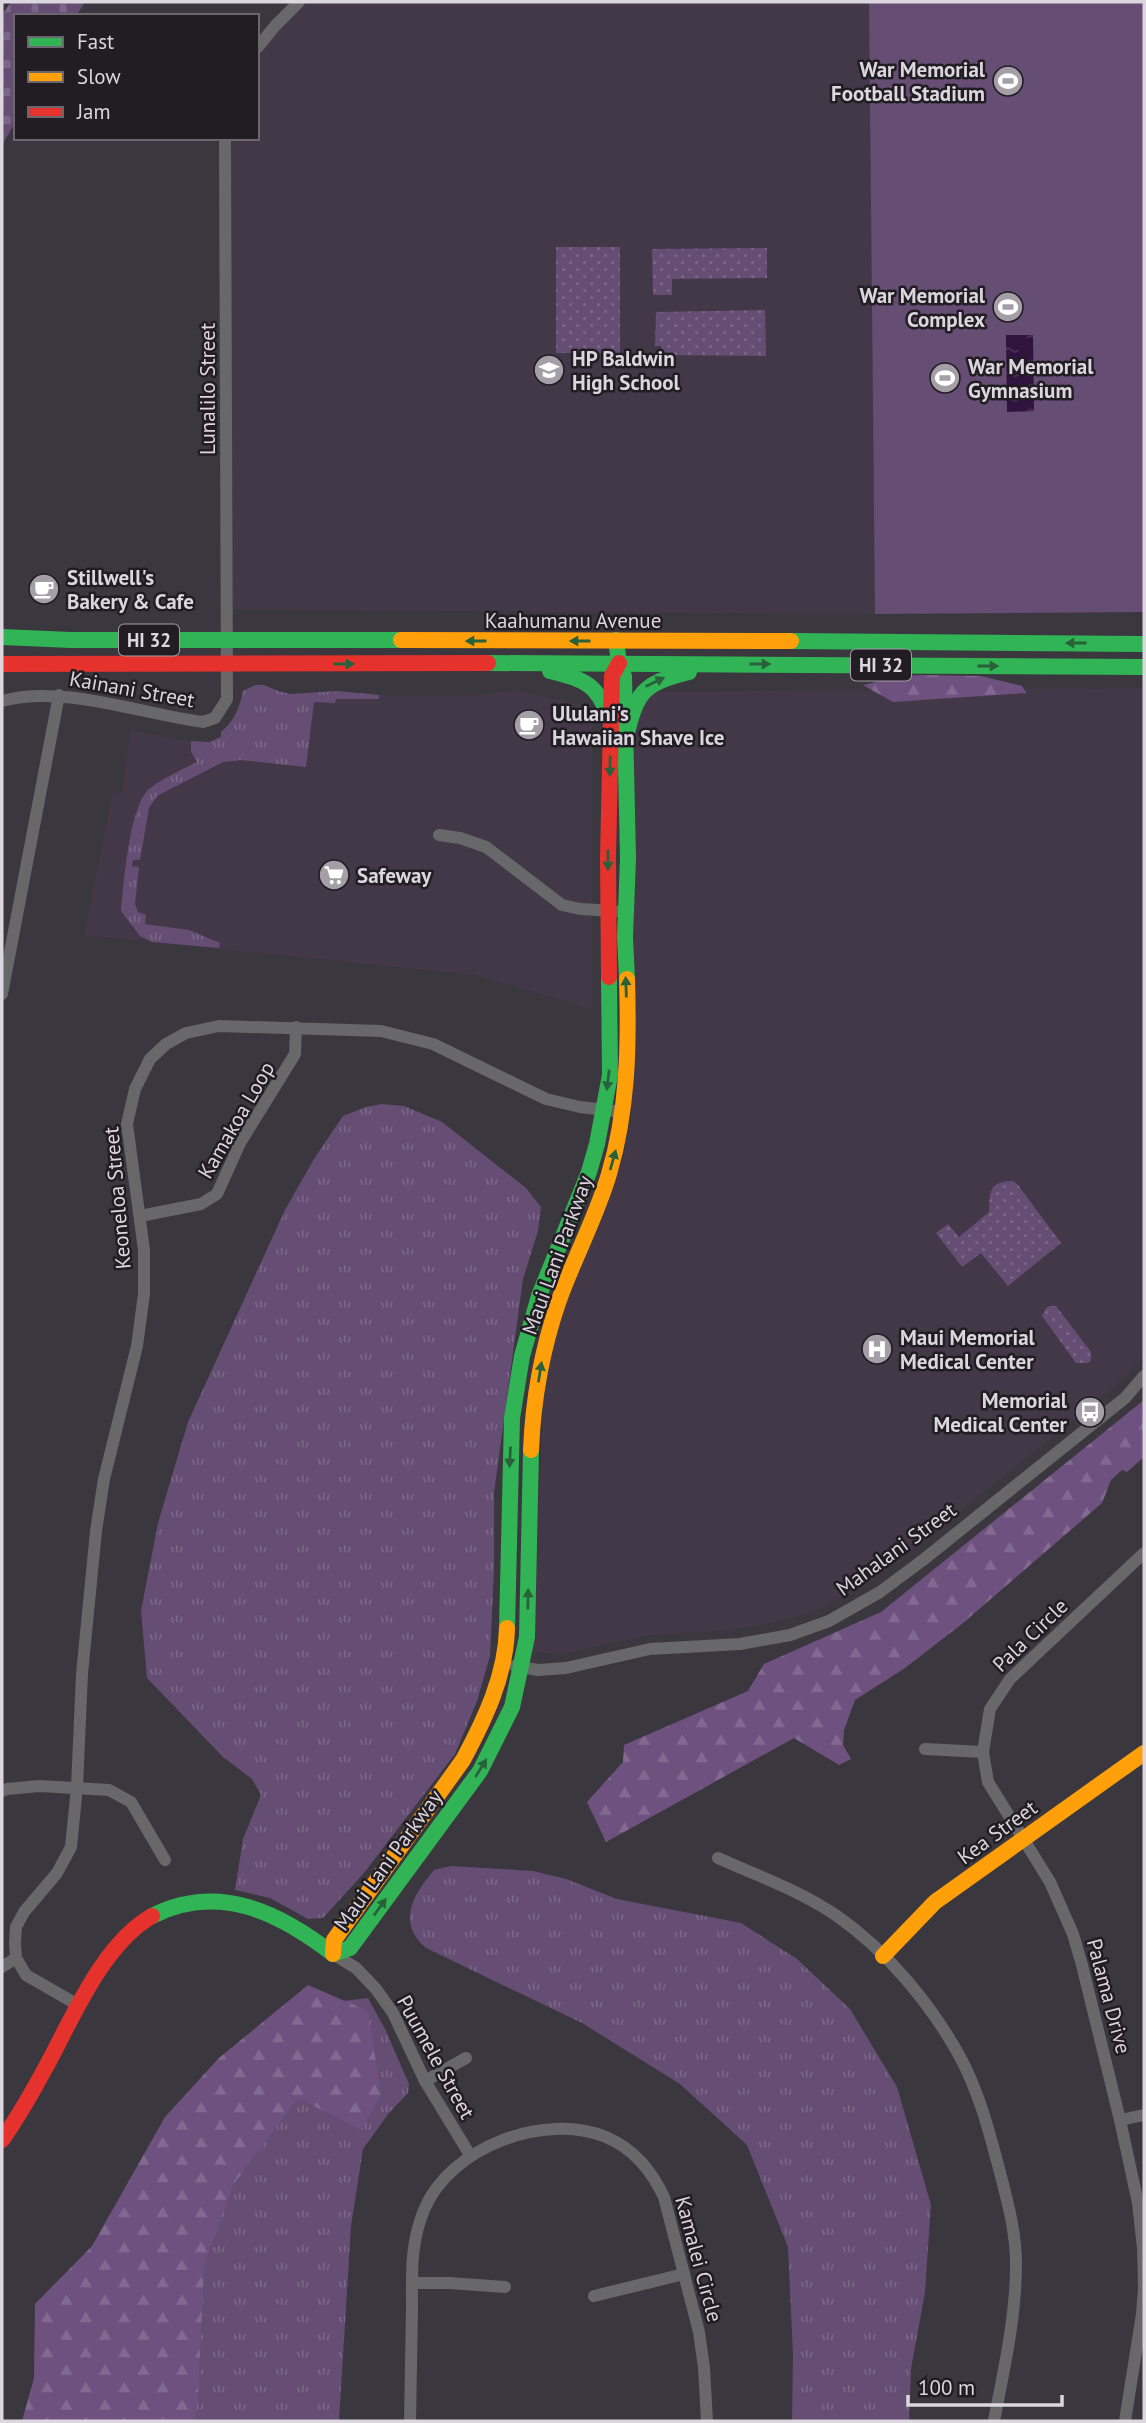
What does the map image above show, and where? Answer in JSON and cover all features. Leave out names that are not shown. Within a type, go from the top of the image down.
[{"type":"main road","name":"Kaahumanu Avenue","points":[[9,637],[71,640],[1144,643]]},
{"type":"main road","points":[[2,657],[9,637]]},
{"type":"main road","points":[[9,637],[26,658],[37,664]]},
{"type":"main road","name":"Maui Lani Parkway","points":[[616,640],[624,676],[628,859],[617,911],[610,1076],[589,1172],[539,1296],[522,1356],[512,1418],[507,1635],[503,1664],[492,1700],[463,1760],[334,1940],[333,1954],[350,1948],[480,1771],[512,1707],[522,1667],[527,1637],[532,1420],[542,1360],[558,1303],[608,1178],[616,1149],[629,1070],[617,911],[611,722],[612,676],[619,663]]},
{"type":"main road","points":[[518,663],[577,677],[588,683],[598,691],[611,722]]},
{"type":"main road","name":"Kaahumanu Avenue","points":[[2,664],[619,663],[1144,667]]},
{"type":"main road","points":[[625,740],[635,702],[645,687],[662,678],[728,664]]},
{"type":"main road","name":"Kea Street","points":[[883,1956],[935,1902],[1144,1753]]},
{"type":"main road","points":[[2,2140],[40,2079],[78,2005],[108,1958],[131,1932],[148,1919],[169,1908],[194,1902],[229,1901],[273,1913],[301,1929],[333,1954]]},
{"type":"street","points":[[259,46],[299,2]]},
{"type":"street","name":"Lunalilo Street","points":[[225,140],[228,640]]},
{"type":"street","name":"Kainani Street","points":[[2,701],[23,696],[59,695],[191,720],[210,721],[219,714],[228,699],[228,640]]},
{"type":"street","points":[[2,994],[59,695]]},
{"type":"street","points":[[439,835],[460,838],[485,847],[562,905],[617,911]]},
{"type":"street","name":"Keoneloa Street","points":[[16,1958],[16,1927],[24,1912],[57,1873],[71,1847],[77,1787],[82,1674],[96,1531],[104,1479],[137,1346],[144,1294],[144,1250],[127,1124],[135,1089],[150,1059],[166,1044],[186,1033],[219,1026],[381,1031],[433,1044],[546,1099],[580,1107],[623,1112]]},
{"type":"street","name":"Kamakoa Loop","points":[[140,1216],[201,1204],[217,1194],[240,1143],[295,1054],[296,1027]]},
{"type":"street","name":"Mahalani Street","points":[[503,1664],[538,1670],[566,1668],[650,1649],[740,1644],[806,1630],[829,1621],[880,1591],[923,1560],[1125,1398],[1144,1376]]},
{"type":"street","name":"Pala Circle","points":[[1023,1841],[988,1782],[983,1752],[990,1709],[1010,1679],[1144,1553]]},
{"type":"street","points":[[925,1749],[983,1752]]},
{"type":"street","points":[[2,1791],[39,1786],[109,1790],[131,1802],[165,1860]]},
{"type":"street","name":"Palama Drive","points":[[1023,1841],[1050,1882],[1073,1934],[1138,2203],[1144,2263],[1142,2314],[1125,2421]]},
{"type":"street","points":[[718,1858],[812,1900],[839,1917],[883,1956],[919,1995],[959,2055],[993,2146],[1011,2217],[1016,2261],[1015,2310],[994,2421]]},
{"type":"street","name":"Puumele Street","points":[[333,1954],[356,1968],[393,2013],[425,2081],[470,2155]]},
{"type":"street","points":[[2,1967],[16,1958],[26,1975],[78,2005]]},
{"type":"street","points":[[425,2081],[466,2057]]},
{"type":"street","points":[[1120,2120],[1144,2115]]},
{"type":"street","name":"Kamalei Circle","points":[[410,2421],[412,2249],[425,2208],[449,2174],[470,2155],[504,2140],[549,2131],[583,2131],[617,2143],[647,2166],[664,2197],[702,2356],[707,2421]]},
{"type":"street","points":[[594,2296],[684,2274]]},
{"type":"street","points":[[412,2283],[505,2287]]},
{"type":"shaded area","name":"HP Baldwin High School","points":[[299,2],[869,2],[875,614],[227,610],[225,140],[259,140],[259,46]]},
{"type":"shaded area","points":[[255,685],[264,685],[290,694],[337,691],[374,695],[475,695],[516,690],[582,705],[592,720],[592,1009],[475,975],[84,935],[113,791],[122,793],[131,730],[198,743],[209,742],[231,733],[240,722]]},
{"type":"shaded area","points":[[1144,688],[1144,1357],[1115,1387],[914,1548],[872,1580],[823,1608],[787,1620],[738,1629],[646,1636],[564,1654],[532,1652],[544,1392],[553,1337],[624,1156],[632,1113],[635,692]]},
{"type":"green space","points":[[11,2],[85,2],[77,14],[14,14],[14,124],[2,145],[2,15]]},
{"type":"green space","name":"War Memorial Complex","points":[[869,2],[1144,2],[1144,612],[875,614]]},
{"type":"green space","points":[[556,247],[620,247],[620,353],[556,353]]},
{"type":"green space","points":[[767,248],[767,278],[672,279],[672,295],[653,295],[652,249]]},
{"type":"green space","points":[[765,310],[766,356],[662,355],[661,346],[655,346],[656,312]]},
{"type":"green space","points":[[900,676],[981,676],[1022,686],[1026,693],[893,702],[863,685]]},
{"type":"green space","points":[[255,685],[264,685],[290,694],[337,691],[379,695],[379,699],[314,702],[306,767],[241,760],[223,762],[157,796],[149,808],[140,860],[133,860],[132,866],[139,867],[135,904],[138,912],[146,915],[145,924],[189,930],[220,943],[219,948],[152,942],[140,936],[121,911],[132,828],[142,798],[149,789],[197,762],[191,752],[191,741],[209,742],[221,737],[221,732],[236,714],[243,691]]},
{"type":"green space","points":[[382,1104],[404,1106],[442,1122],[526,1188],[541,1207],[538,1231],[523,1279],[494,1493],[490,1656],[477,1701],[455,1754],[364,1873],[323,1918],[308,1919],[270,1898],[235,1890],[243,1839],[261,1795],[252,1779],[223,1757],[147,1678],[141,1611],[158,1523],[188,1422],[285,1210],[314,1159],[343,1116]]},
{"type":"green space","points":[[1013,1181],[1061,1243],[1008,1286],[981,1253],[962,1267],[936,1233],[948,1224],[959,1237],[989,1212],[992,1189],[999,1183]]},
{"type":"green space","points":[[1050,1306],[1056,1306],[1091,1352],[1091,1360],[1088,1363],[1076,1363],[1042,1316]]},
{"type":"green space","points":[[1144,1400],[1144,1457],[1127,1472],[1122,1470],[1111,1480],[1102,1503],[962,1624],[905,1668],[855,1700],[844,1730],[843,1745],[851,1759],[839,1765],[794,1738],[606,1842],[587,1802],[623,1762],[624,1745],[748,1691],[764,1664],[881,1612]]},
{"type":"green space","points":[[451,1866],[533,1871],[566,1879],[617,1899],[741,1923],[797,1959],[850,2009],[897,2087],[931,2205],[925,2292],[911,2369],[909,2421],[792,2421],[793,2354],[788,2247],[747,2145],[680,2084],[582,2023],[426,1948],[412,1928],[410,1918],[414,1899],[434,1870]]},
{"type":"green space","points":[[308,1985],[368,2011],[381,2095],[361,2130],[298,2098],[233,2185],[204,2265],[195,2421],[22,2421],[34,2378],[35,2304],[92,2246],[165,2117],[219,2058]]},
{"type":"green space","points":[[368,1998],[409,2084],[408,2093],[389,2113],[363,2149],[351,2226],[339,2421],[178,2421],[186,2257],[344,2001]]},
{"type":"water","points":[[1006,335],[1033,335],[1034,411],[1007,412]]},
{"type":"traffic: fast","points":[[2,637],[71,640],[401,640]]},
{"type":"traffic: fast","points":[[616,640],[624,676],[628,858],[625,937],[627,979]]},
{"type":"traffic: fast","points":[[791,641],[1144,644]]},
{"type":"traffic: fast","points":[[488,663],[1144,667]]},
{"type":"traffic: fast","points":[[550,671],[590,686],[601,700],[611,722]]},
{"type":"traffic: fast","points":[[625,740],[633,711],[643,693],[660,681],[689,672]]},
{"type":"traffic: fast","points":[[507,1628],[512,1418],[522,1356],[539,1296],[589,1172],[597,1144],[610,1075],[609,977]]},
{"type":"traffic: fast","points":[[333,1954],[350,1948],[480,1771],[512,1707],[527,1637],[531,1450]]},
{"type":"traffic: fast","points":[[152,1916],[177,1906],[225,1902],[270,1915],[292,1926],[333,1954]]},
{"type":"traffic: slow","points":[[401,640],[791,641]]},
{"type":"traffic: slow","points":[[531,1450],[539,1375],[547,1339],[564,1287],[604,1190],[620,1126],[626,1077],[627,979]]},
{"type":"traffic: slow","points":[[333,1954],[334,1940],[463,1760],[479,1729],[498,1680],[507,1628]]},
{"type":"traffic: slow","points":[[883,1956],[935,1902],[1144,1753]]},
{"type":"traffic: jam","points":[[2,664],[488,663]]},
{"type":"traffic: jam","points":[[609,977],[608,858],[612,676],[619,663]]},
{"type":"traffic: jam","points":[[2,2140],[31,2094],[104,1963],[134,1928],[152,1916]]},
{"type":"place","name":"War Memorial Football Stadium","points":[[1008,81]]},
{"type":"place","name":"War Memorial Complex","points":[[1008,307]]},
{"type":"place","name":"HP Baldwin High School","points":[[549,370]]},
{"type":"place","name":"War Memorial Gymnasium","points":[[945,378]]},
{"type":"place","name":"Stillwell's Bakery & Cafe","points":[[44,589]]},
{"type":"place","name":"Ululani's Hawaiian Shave Ice","points":[[529,725]]},
{"type":"place","name":"Safeway","points":[[334,875]]},
{"type":"place","name":"Maui Memorial Medical Center","points":[[877,1349]]},
{"type":"place","name":"Memorial Medical Center","points":[[1090,1412]]}]
